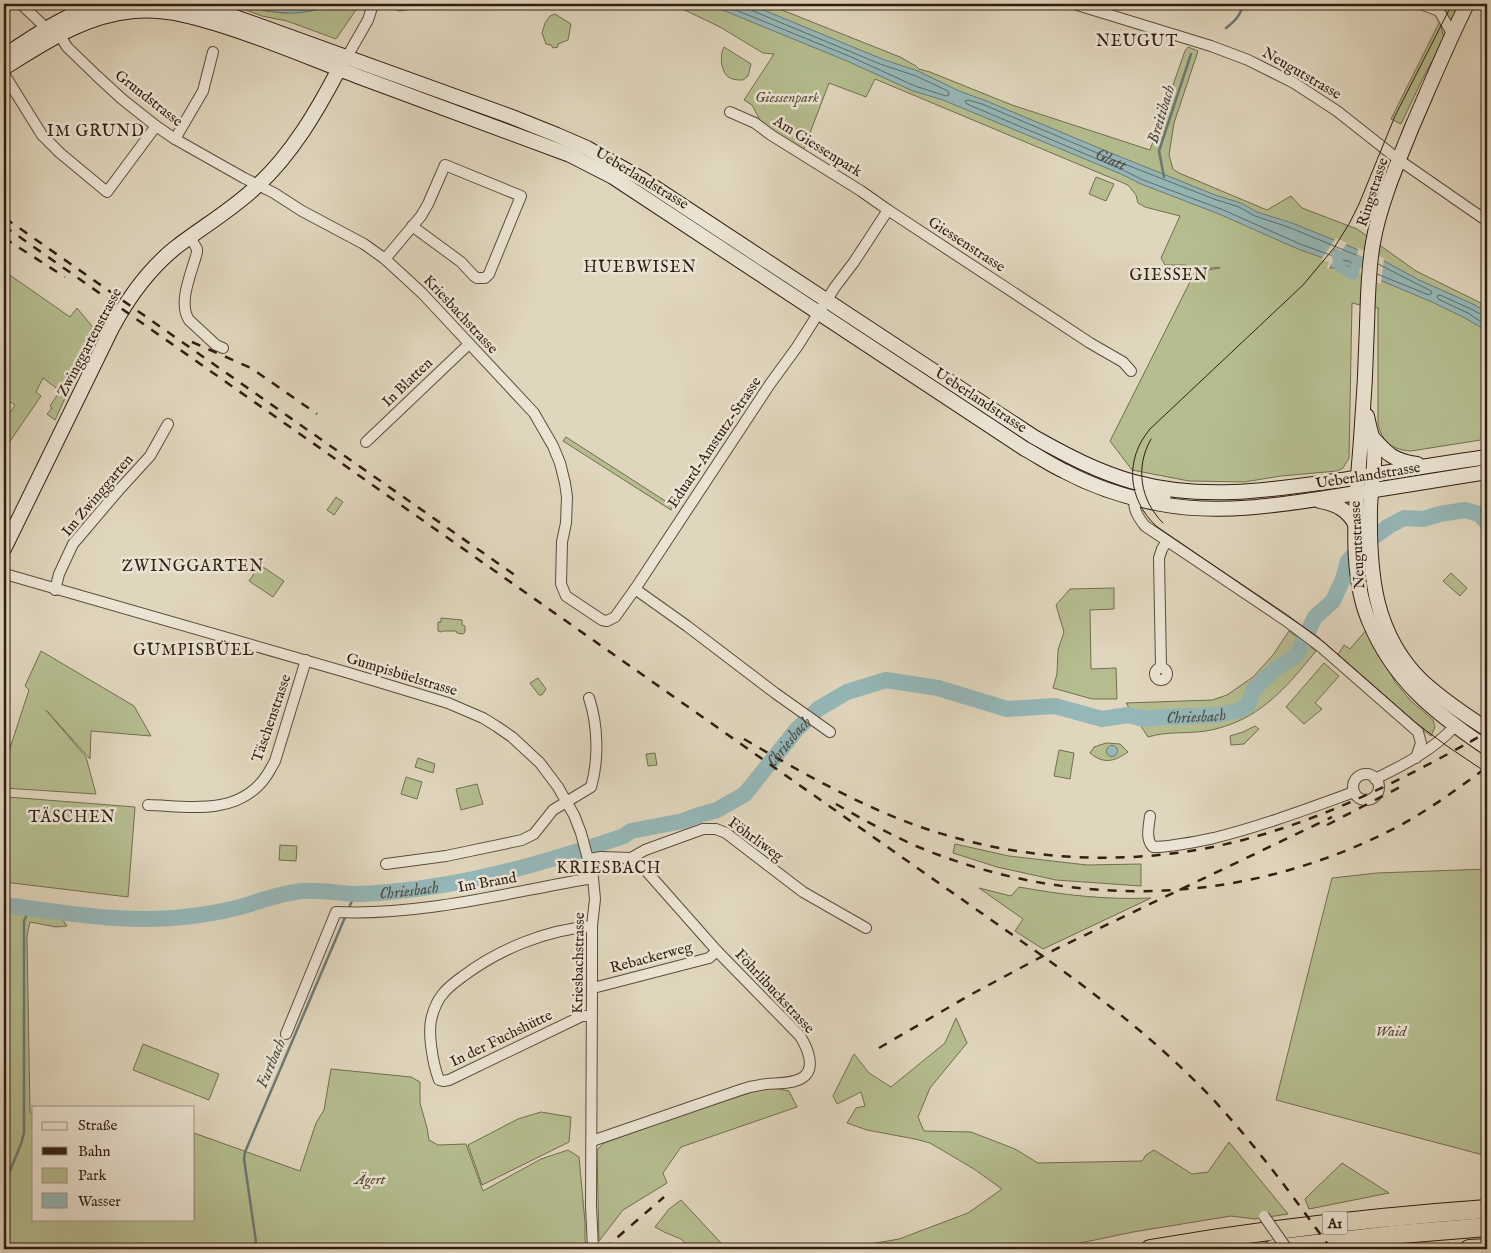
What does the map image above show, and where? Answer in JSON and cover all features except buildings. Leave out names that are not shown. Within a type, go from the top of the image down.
[{"type":"highway","name":"A1","points":[[1150,1249],[1352,1221],[1487,1209]]},
{"type":"highway","name":"A1","points":[[1273,1249],[1401,1234],[1487,1227]]},
{"type":"highway","points":[[1469,1249],[1487,1248]]},
{"type":"main road","points":[[4,56],[44,26],[100,4]]},
{"type":"main road","name":"Ueberlandstrasse","points":[[192,4],[238,18],[343,63],[570,155],[613,176],[1025,448],[1056,467],[1093,484],[1134,498],[1161,504],[1187,507],[1257,507],[1487,472]]},
{"type":"main road","name":"Ringstrasse","points":[[1357,493],[1364,403],[1369,271],[1373,242],[1399,160],[1432,81],[1468,4]]},
{"type":"main road","name":"Ueberlandstrasse","points":[[4,68],[59,34],[84,22],[111,14],[159,10],[182,14],[246,33],[512,117],[587,148],[642,178],[1034,437],[1091,467],[1124,479],[1156,487],[1186,491],[1229,493],[1283,489],[1487,457]]},
{"type":"main road","name":"Zwinggartenstrasse","points":[[4,550],[120,312],[144,278],[174,249],[242,200],[282,161],[324,99],[343,63]]},
{"type":"main road","name":"Ringstrasse","points":[[1364,403],[1374,447],[1371,490]]},
{"type":"main road","points":[[1372,437],[1384,451],[1396,460],[1410,464],[1430,466]]},
{"type":"main road","name":"Neugutstrasse","points":[[1371,490],[1371,561],[1373,581],[1382,618],[1399,653],[1423,682],[1464,714],[1487,729]]},
{"type":"main road","name":"Neugutstrasse","points":[[1357,493],[1355,523],[1358,576],[1366,615],[1378,639],[1389,659],[1415,692],[1455,726],[1487,748]]},
{"type":"main road","points":[[1312,500],[1336,505],[1345,511],[1355,523]]},
{"type":"main road","points":[[1455,726],[1464,714]]},
{"type":"street","points":[[21,4],[44,26]]},
{"type":"street","points":[[343,63],[368,20],[373,4]]},
{"type":"street","name":"Neugutstrasse","points":[[1074,4],[1197,41],[1248,60],[1294,83],[1337,111],[1399,160],[1487,221]]},
{"type":"street","points":[[1422,4],[1439,11],[1453,35]]},
{"type":"street","name":"Grundstrasse","points":[[59,34],[67,47],[122,100],[156,126],[175,139],[258,185]]},
{"type":"street","points":[[175,139],[203,91],[212,52]]},
{"type":"street","points":[[4,74],[42,135],[60,153],[108,192],[156,126]]},
{"type":"street","name":"Am Giessenpark","points":[[730,112],[755,123],[888,210]]},
{"type":"street","points":[[385,259],[428,204],[445,165],[521,196],[489,274],[485,278],[477,278],[450,254],[412,226]]},
{"type":"street","name":"Kriesbachstrasse","points":[[258,185],[364,244],[385,259],[422,293],[534,413],[551,440],[560,463],[565,483],[566,523]]},
{"type":"street","points":[[819,313],[888,210]]},
{"type":"street","name":"Giessenstrasse","points":[[888,210],[1090,343],[1123,362],[1131,371]]},
{"type":"street","points":[[190,237],[197,252],[187,284],[186,315],[216,345],[223,348]]},
{"type":"street","name":"Eduard-Amstutz-Strasse","points":[[566,523],[562,542],[561,584],[566,596],[602,620],[607,621],[614,618],[819,313]]},
{"type":"street","name":"In Blatten","points":[[366,442],[469,344]]},
{"type":"street","name":"Im Zwinggarten","points":[[55,590],[59,574],[74,544],[150,456],[168,424]]},
{"type":"street","name":"Ueberlandstrasse","points":[[1134,498],[1139,494],[1151,493],[1207,499],[1229,493]]},
{"type":"street","points":[[1134,498],[1136,512],[1145,526],[1315,642],[1418,732],[1421,743],[1416,758]]},
{"type":"street","points":[[1161,668],[1159,558],[1167,542]]},
{"type":"street","name":"Gumpisbüelstrasse","points":[[4,571],[55,590],[306,660],[448,703],[483,718],[512,737],[540,763],[567,801]]},
{"type":"street","points":[[634,589],[688,626],[775,693],[830,732]]},
{"type":"street","name":"Täschenstrasse","points":[[148,805],[218,806],[237,801],[260,785],[275,761],[306,660]]},
{"type":"street","points":[[386,864],[446,856],[522,840],[534,834],[553,810],[591,787],[595,773],[595,722],[589,698]]},
{"type":"street","points":[[1375,779],[1416,758],[1440,741],[1455,726]]},
{"type":"street","points":[[1369,775],[1375,779],[1378,790],[1374,797],[1362,799],[1356,795],[1354,784],[1358,777],[1369,775]]},
{"type":"street","points":[[1150,816],[1149,844],[1153,847],[1162,847],[1248,830],[1354,792]]},
{"type":"street","name":"Kriesbachstrasse","points":[[567,801],[581,833],[593,878],[591,1206],[593,1249]]},
{"type":"street","name":"Föhrliweg","points":[[588,858],[632,858],[645,850],[703,829],[721,830],[803,892],[866,928]]},
{"type":"street","name":"Föhrlibuckstrasse","points":[[592,1141],[740,1090],[755,1086],[791,1082],[805,1076],[809,1067],[806,1045],[800,1036],[717,951],[632,858]]},
{"type":"street","name":"Im Brand","points":[[286,1034],[336,912],[388,911],[431,907],[593,878]]},
{"type":"street","name":"In der Fuchshütte","points":[[592,926],[577,928],[525,942],[474,968],[441,995],[430,1024],[439,1080],[449,1080],[582,1016],[592,1016]]},
{"type":"street","name":"Rebackerweg","points":[[592,987],[709,958],[717,951]]},
{"type":"street","points":[[1264,1216],[1287,1249]]},
{"type":"green space","points":[[230,4],[242,4],[266,11],[284,13],[310,11],[332,4],[360,4],[336,39],[287,21],[262,16]]},
{"type":"green space","points":[[381,4],[516,4],[437,5],[399,11]]},
{"type":"green space","points":[[549,4],[632,4],[629,8]]},
{"type":"green space","name":"Giessenpark","points":[[672,4],[767,4],[900,57],[919,69],[1012,105],[1150,150],[1185,51],[1188,47],[1198,51],[1174,123],[1169,155],[1173,169],[1267,210],[1291,196],[1302,208],[1357,229],[1416,271],[1487,306],[1487,439],[1411,451],[1394,447],[1385,440],[1378,424],[1379,308],[1352,303],[1349,458],[1343,468],[1337,471],[1281,476],[1244,482],[1189,481],[1132,470],[1110,441],[1195,272],[1220,268],[1196,271],[1185,265],[1165,265],[1161,258],[1180,216],[1145,207],[1138,203],[1136,195],[1128,185],[875,79],[866,97],[829,83],[803,151],[763,126],[752,105],[744,100],[774,54],[763,53],[720,27]]},
{"type":"green space","points":[[1449,4],[1462,4],[1452,22],[1445,11]]},
{"type":"green space","points":[[555,14],[571,24],[568,40],[553,48],[551,45],[546,44],[542,33],[545,23],[550,16]]},
{"type":"green space","points":[[1440,21],[1444,39],[1401,124],[1391,119]]},
{"type":"green space","points":[[724,47],[751,64],[748,76],[743,80],[732,79],[725,73],[721,59]]},
{"type":"green space","points":[[1096,177],[1114,184],[1106,201],[1089,194]]},
{"type":"green space","points":[[4,271],[70,317],[77,308],[96,331],[55,420],[47,414],[60,391],[43,378],[36,392],[41,396],[4,450],[4,413],[8,416],[15,405],[6,399],[9,394],[4,391]]},
{"type":"green space","points":[[566,437],[673,506],[671,510],[563,441]]},
{"type":"green space","points":[[336,497],[343,502],[334,515],[327,510]]},
{"type":"green space","points":[[260,565],[284,581],[273,597],[249,581]]},
{"type":"green space","points":[[1451,573],[1467,588],[1460,596],[1443,581]]},
{"type":"green space","points":[[1114,588],[1114,609],[1090,610],[1091,669],[1116,668],[1117,699],[1092,699],[1053,688],[1057,674],[1058,650],[1064,632],[1056,605],[1070,589]]},
{"type":"green space","points":[[441,618],[462,620],[465,632],[463,634],[456,631],[438,631],[438,622],[441,622]]},
{"type":"green space","points":[[1367,629],[1395,682],[1411,701],[1433,720],[1435,727],[1431,736],[1403,715],[1337,656],[1344,645],[1350,649]]},
{"type":"green space","points":[[1289,631],[1316,651],[1281,691],[1269,702],[1241,720],[1224,727],[1206,731],[1148,737],[1126,703],[1212,700],[1227,695],[1253,677],[1273,655]]},
{"type":"green space","points":[[41,651],[134,706],[151,736],[91,731],[90,759],[46,710],[86,757],[96,794],[4,788],[4,742],[10,743],[10,748],[29,690],[25,686]]},
{"type":"green space","points":[[1324,663],[1339,676],[1315,703],[1322,709],[1304,724],[1286,707]]},
{"type":"green space","points":[[538,678],[546,689],[542,695],[539,695],[530,683]]},
{"type":"green space","points":[[1255,726],[1259,729],[1244,744],[1231,745],[1230,736]]},
{"type":"green space","points":[[1106,743],[1120,744],[1128,752],[1119,758],[1109,760],[1100,759],[1090,753],[1094,747]]},
{"type":"green space","points":[[1059,750],[1074,753],[1070,779],[1054,776]]},
{"type":"green space","points":[[655,753],[657,765],[648,766],[646,754]]},
{"type":"green space","points":[[418,758],[435,764],[433,773],[415,767]]},
{"type":"green space","points":[[406,777],[422,782],[417,799],[401,794]]},
{"type":"green space","points":[[477,784],[483,804],[461,810],[456,789]]},
{"type":"green space","points":[[8,797],[135,807],[128,897],[4,882],[4,848]]},
{"type":"green space","points":[[955,844],[1009,856],[1087,865],[1141,864],[1141,886],[1056,880],[997,867],[953,853]]},
{"type":"green space","points":[[280,845],[297,846],[296,861],[279,860]]},
{"type":"green space","name":"Waid","points":[[1487,869],[1487,1156],[1276,1100],[1332,878],[1377,873]]},
{"type":"green space","points":[[1019,887],[1085,896],[1151,898],[1043,949],[1015,931],[1023,919],[979,888],[1011,896]]},
{"type":"green space","name":"Ägert","points":[[4,909],[62,919],[67,926],[56,927],[30,922],[27,936],[30,1113],[32,1114],[32,1220],[195,1220],[195,1133],[300,1171],[316,1123],[324,1110],[331,1069],[411,1077],[420,1082],[420,1103],[429,1140],[438,1145],[466,1144],[483,1191],[541,1159],[568,1150],[579,1157],[587,1249],[4,1249]]},
{"type":"green space","points":[[956,1018],[967,1043],[930,1088],[918,1117],[924,1131],[971,1132],[1015,1149],[1038,1163],[1142,1161],[1146,1155],[1154,1150],[1192,1174],[1208,1172],[1229,1142],[1288,1214],[1255,1219],[1231,1216],[1133,1232],[1052,1249],[842,1249],[899,1239],[968,1213],[1002,1189],[974,1169],[930,1143],[867,1130],[847,1123],[856,1108],[865,1106],[861,1092],[837,1104],[833,1096],[854,1054],[869,1073],[891,1087],[945,1043]]},
{"type":"green space","points":[[143,1044],[219,1074],[209,1100],[133,1070]]},
{"type":"green space","points":[[768,1087],[789,1091],[797,1107],[681,1147],[663,1173],[667,1183],[623,1210],[599,1241],[597,1150],[604,1143]]},
{"type":"green space","points":[[541,1112],[571,1117],[569,1142],[482,1185],[468,1145],[518,1119]]},
{"type":"green space","points":[[1342,1163],[1389,1193],[1309,1209],[1305,1199]]},
{"type":"green space","points":[[681,1200],[722,1244],[731,1249],[691,1249],[681,1239],[655,1227],[669,1209]]},
{"type":"water","points":[[242,4],[332,4],[309,11],[287,13]]},
{"type":"water","name":"Glatt","points":[[708,4],[749,4],[882,59],[918,71],[959,91],[1111,153],[1215,195],[1241,203],[1257,212],[1292,223],[1356,249],[1475,305],[1487,313],[1487,331],[1432,302],[1361,271],[1342,265],[1337,268],[1330,268],[1332,261],[1298,249],[1219,214],[1141,184],[943,100],[913,91],[847,61]]},
{"type":"water","points":[[1112,745],[1118,751],[1112,757],[1106,751]]},
{"type":"pier","points":[[1336,238],[1347,243],[1328,269],[1329,262],[1321,260]]},
{"type":"pier","points":[[1358,248],[1384,258],[1381,284],[1360,273],[1356,273]]},
{"type":"waterway","name":"Breitibach","points":[[1226,28],[1237,18],[1243,4]]},
{"type":"waterway","name":"Breitibach","points":[[1164,177],[1159,151],[1191,54]]},
{"type":"waterway","points":[[1336,253],[1340,268],[1353,275],[1358,260]]},
{"type":"waterway","name":"Chriesbach","points":[[4,905],[116,918],[161,919],[224,911],[294,892],[315,891],[355,894],[389,892],[449,884],[508,871],[595,846],[624,836],[631,831],[683,821],[717,810],[745,794],[797,729],[818,709],[847,692],[886,680],[938,688],[1007,709],[1055,706],[1102,719],[1128,715],[1143,719],[1217,715],[1236,711],[1248,705],[1254,689],[1275,669],[1296,656],[1315,617],[1333,601],[1343,579],[1348,561],[1365,543],[1404,518],[1423,519],[1465,510],[1479,514],[1487,523]]},
{"type":"waterway","name":"Furtbach","points":[[348,910],[355,894]]},
{"type":"waterway","points":[[4,1185],[24,1133],[24,921],[30,908]]},
{"type":"waterway","name":"Furtbach","points":[[257,1249],[244,1159],[245,1152],[346,915]]},
{"type":"tram line","points":[[1452,4],[1395,116],[1359,204],[1334,248],[1303,285],[1150,429],[1136,453],[1133,479],[1135,492],[1140,504],[1156,526],[1318,637],[1416,723],[1487,773]]},
{"type":"tram line","points":[[1151,439],[1143,461],[1142,483],[1149,504],[1163,523]]},
{"type":"railway","points":[[5,218],[519,578]]},
{"type":"railway","points":[[4,226],[1080,983],[1168,1055],[1226,1113],[1288,1190],[1331,1249]]},
{"type":"railway","points":[[4,238],[65,277]]},
{"type":"railway","points":[[192,342],[251,368],[317,414]]},
{"type":"railway","points":[[1470,742],[1487,732]]},
{"type":"railway","points":[[744,739],[849,797],[915,825],[994,847],[1076,857],[1117,858],[1199,850],[1270,832],[1330,811],[1360,798],[1418,770],[1475,739]]},
{"type":"railway","points":[[836,804],[916,846],[976,867],[1037,882],[1098,890],[1160,891],[1221,885],[1282,872],[1341,853],[1411,819],[1487,767]]},
{"type":"railway","points":[[1327,825],[1402,786]]},
{"type":"railway","points":[[879,1048],[970,995],[1056,949],[1332,817]]},
{"type":"railway","points":[[604,1249],[664,1197]]},
{"type":"district","name":"NEUGUT","points":[[1137,40]]},
{"type":"district","name":"IM GRUND","points":[[96,130]]},
{"type":"district","name":"HUEBWISEN","points":[[640,266]]},
{"type":"district","name":"GIESSEN","points":[[1169,274]]},
{"type":"district","name":"ZWINGGARTEN","points":[[193,565]]},
{"type":"district","name":"GUMPISBÜEL","points":[[194,649]]},
{"type":"district","name":"TÄSCHEN","points":[[72,816]]},
{"type":"district","name":"KRIESBACH","points":[[609,867]]}]
